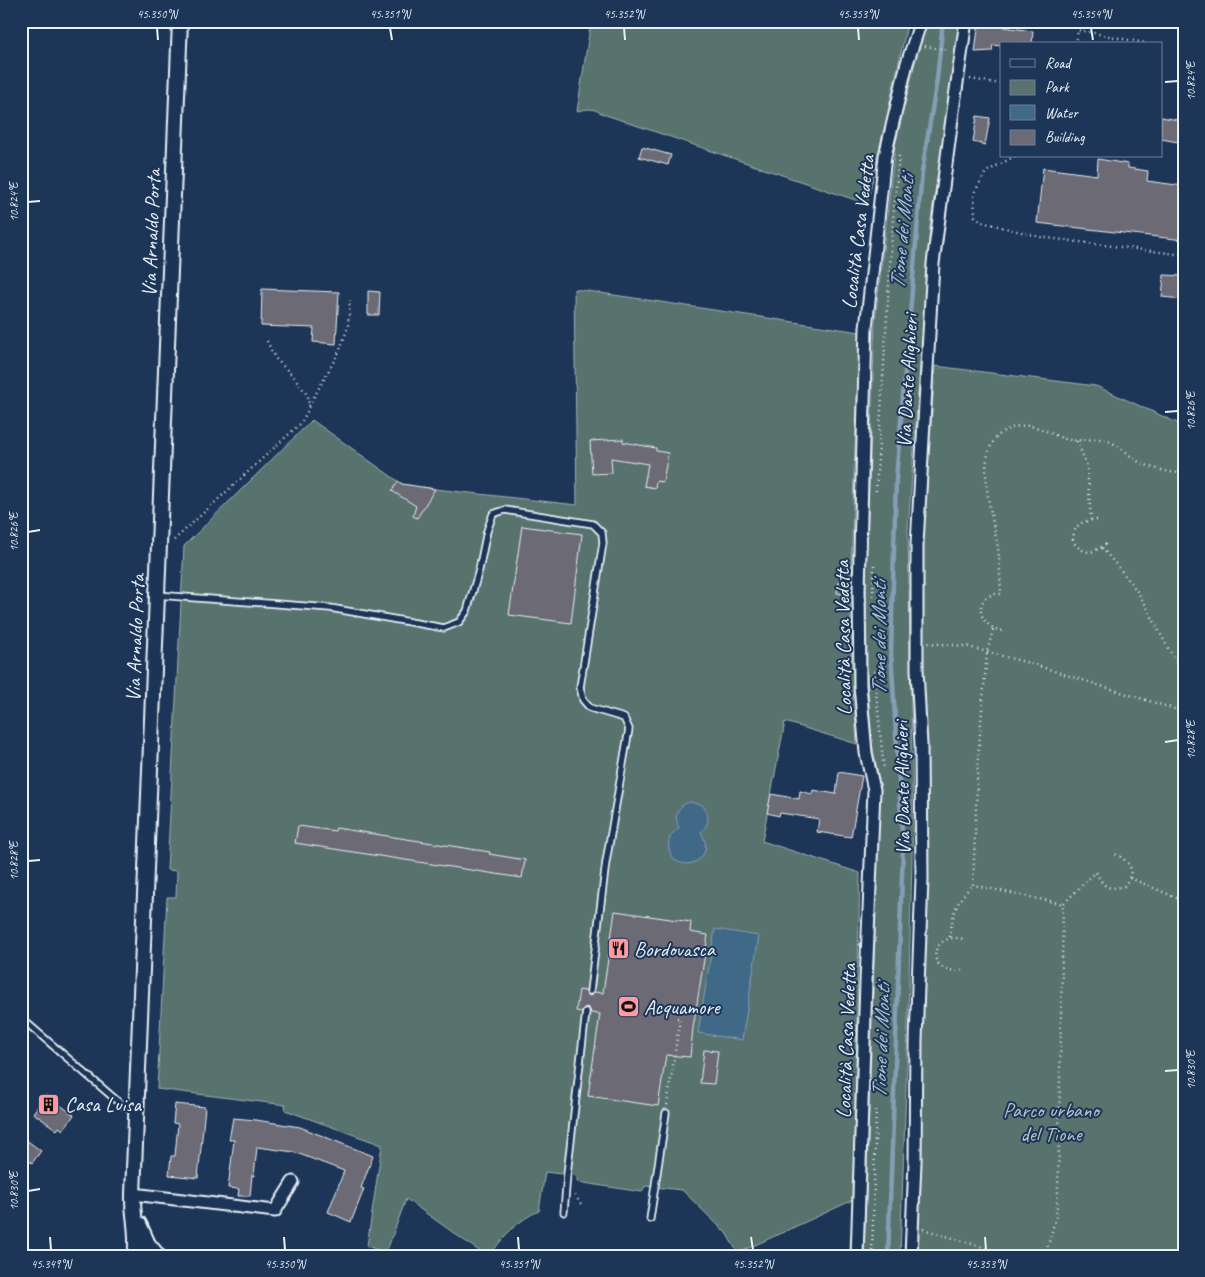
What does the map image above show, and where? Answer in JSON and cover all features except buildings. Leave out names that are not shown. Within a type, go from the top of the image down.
[{"type":"main road","points":[[143,1256],[157,1256]]},
{"type":"street","name":"Via Arnaldo Porta","points":[[135,1256],[137,1234],[133,1199],[136,1112],[180,21]]},
{"type":"street","name":"Via Dante Alighieri","points":[[911,1256],[922,879],[917,544],[933,264],[966,21]]},
{"type":"street","name":"Località Casa Vedetta","points":[[857,1256],[874,790],[866,753],[860,685],[859,590],[866,328],[885,156],[907,63],[921,23]]},
{"type":"street","points":[[157,1256],[148,1244],[141,1229],[133,1199],[275,1211],[293,1182]]},
{"type":"lane","points":[[157,595],[330,608],[444,628],[458,622],[467,611],[480,570],[487,531],[493,514],[505,510],[593,524],[602,533],[603,543],[580,687],[583,700],[590,708],[624,718],[629,729],[606,862],[590,991]]},
{"type":"lane","points":[[564,1212],[566,1174],[586,1012]]},
{"type":"lane","points":[[21,1018],[122,1104],[136,1112]]},
{"type":"lane","points":[[650,1219],[666,1113]]},
{"type":"path","points":[[1076,42],[1078,30],[1140,42]]},
{"type":"path","points":[[925,47],[950,50]]},
{"type":"path","points":[[958,77],[1000,84]]},
{"type":"path","points":[[875,498],[893,220],[900,152]]},
{"type":"path","points":[[1011,158],[986,172],[974,193],[975,216],[982,222],[1040,237],[1184,255]]},
{"type":"path","points":[[171,543],[301,423],[338,352],[348,327],[350,300]]},
{"type":"path","points":[[267,341],[275,358],[294,377],[308,396],[309,408]]},
{"type":"path","points":[[1002,631],[993,629],[986,624],[980,615],[984,599],[992,595],[1001,594],[998,548],[986,479],[986,462],[997,435],[1008,428],[1020,425],[1034,426],[1050,434],[1077,441],[1099,439],[1109,441],[1139,462],[1166,471],[1184,473]]},
{"type":"path","points":[[1077,441],[1088,466],[1091,520]]},
{"type":"path","points":[[1097,520],[1082,521],[1075,528],[1073,542],[1080,550],[1086,552],[1093,552],[1102,548],[1108,542]]},
{"type":"path","points":[[1102,548],[1144,603],[1163,641],[1176,663],[1184,672]]},
{"type":"path","points":[[873,605],[874,556]]},
{"type":"path","points":[[950,937],[956,906],[965,892],[973,885],[978,758],[987,652],[993,629]]},
{"type":"path","points":[[917,642],[965,646],[1032,664],[1184,712]]},
{"type":"path","points":[[873,663],[884,775]]},
{"type":"path","points":[[1045,1256],[1056,1217],[1058,1191],[1063,904],[1096,872],[1102,884],[1110,888],[1124,886],[1130,878],[1131,869],[1127,861],[1113,854]]},
{"type":"path","points":[[1130,878],[1184,901]]},
{"type":"path","points":[[973,885],[1063,904]]},
{"type":"path","points":[[962,970],[948,970],[937,961],[936,954],[937,947],[942,941],[950,937],[963,939]]},
{"type":"path","points":[[666,1113],[680,1018],[677,1018]]},
{"type":"path","points":[[872,1256],[876,1100]]},
{"type":"path","points":[[912,1226],[1012,1256]]},
{"type":"green space","points":[[591,21],[891,21],[907,26],[867,204],[593,109],[577,111]]},
{"type":"green space","points":[[927,21],[960,21],[930,226],[908,531],[913,820],[900,1256],[864,1256],[880,785],[872,743],[867,677],[866,566],[875,321],[895,146],[918,50]]},
{"type":"green space","points":[[574,289],[860,332],[851,574],[851,647],[857,744],[785,722],[762,841],[860,873],[853,1200],[738,1253],[726,1233],[682,1190],[645,1186],[642,1192],[577,1182],[577,1176],[545,1172],[539,1211],[524,1219],[511,1230],[499,1242],[490,1256],[486,1256],[406,1199],[386,1253],[367,1246],[382,1145],[285,1110],[286,1105],[157,1089],[167,897],[176,897],[177,871],[167,870],[184,546],[312,420],[402,484],[422,488],[577,505]]},
{"type":"green space","name":"Parco urbano del Tione","points":[[935,366],[1096,386],[1184,426],[1184,1256],[916,1256],[927,805],[922,647],[924,528]]},
{"type":"water","points":[[690,802],[702,805],[708,815],[708,819],[706,826],[701,832],[705,843],[705,852],[694,862],[686,864],[678,862],[672,857],[669,839],[679,828],[677,812],[682,806]]},
{"type":"water","points":[[715,929],[759,936],[742,1040],[698,1033]]},
{"type":"waterway","name":"Tione dei Monti","points":[[888,1256],[903,848],[891,652],[896,479],[922,172],[937,79],[943,21]]},
{"type":"place","name":"Bordovasca","points":[[618,949]]},
{"type":"place","name":"Acquamore","points":[[628,1007]]},
{"type":"place","name":"Casa Luisa","points":[[49,1104]]}]
